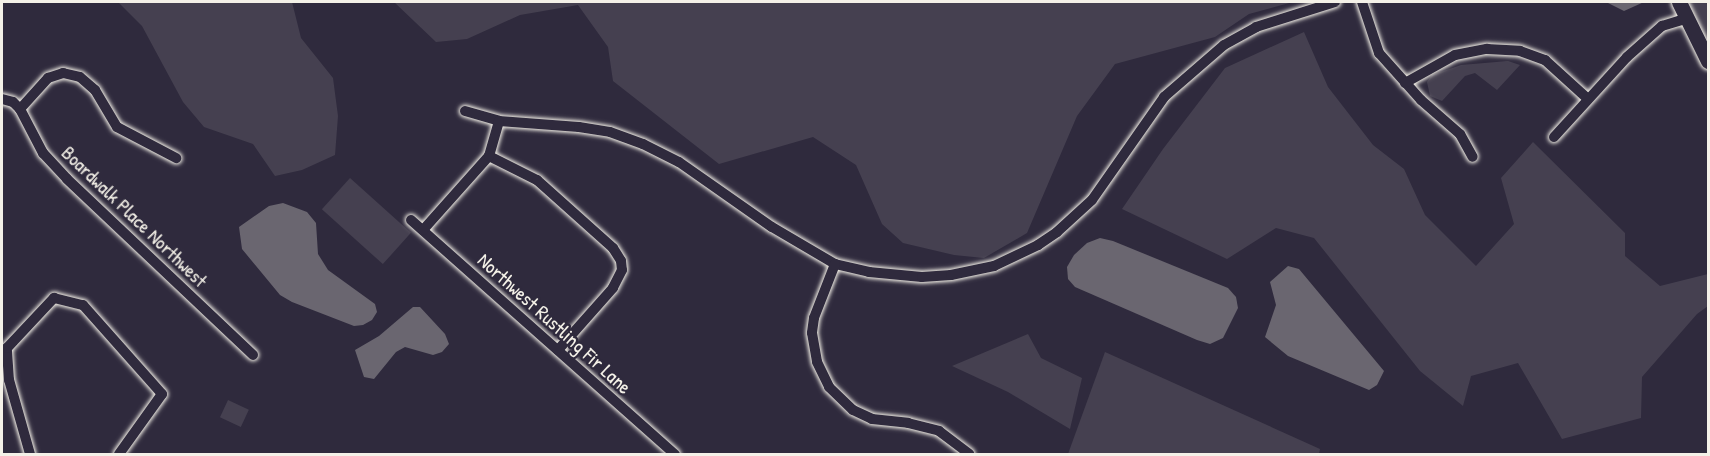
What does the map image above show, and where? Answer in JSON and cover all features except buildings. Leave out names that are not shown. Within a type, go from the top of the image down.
[{"type":"main road","points":[[1679,2],[1708,61]]},
{"type":"street","points":[[465,111],[499,120],[610,132],[643,144],[679,162],[772,227],[835,264],[869,273],[922,277],[951,275],[994,266],[1038,245],[1092,200],[1143,123],[1187,74],[1224,45],[1256,27],[1335,2]]},
{"type":"street","points":[[1362,2],[1379,53],[1405,82],[1461,135],[1473,157]]},
{"type":"street","points":[[1554,137],[1627,57],[1662,26],[1688,18]]},
{"type":"street","points":[[1405,82],[1455,55],[1487,49],[1520,51],[1545,60],[1588,99]]},
{"type":"street","points":[[2,99],[13,102],[20,109],[48,78],[63,73],[80,78],[95,90],[117,127],[176,158]]},
{"type":"street","name":"Boardwalk Place Northwest","points":[[20,109],[43,153],[67,179],[253,355]]},
{"type":"street","points":[[423,230],[489,156],[499,120]]},
{"type":"street","points":[[489,156],[537,180],[613,248],[621,261],[621,274],[613,288],[558,350]]},
{"type":"street","name":"Northwest Rustling Fir Lane","points":[[411,220],[675,454]]},
{"type":"street","points":[[835,264],[814,318],[813,346],[822,376],[840,400],[853,410],[872,419],[924,425],[939,431],[969,454]]},
{"type":"street","points":[[30,454],[9,380],[7,348],[54,298],[83,305],[162,394],[119,454]]},
{"type":"shaded area","points":[[118,2],[292,2],[301,38],[333,78],[338,116],[335,155],[302,170],[275,176],[253,144],[204,127],[183,102],[142,26]]},
{"type":"shaded area","points":[[394,2],[1293,2],[1249,14],[1215,37],[1115,64],[1077,116],[1027,233],[984,258],[954,255],[903,243],[882,224],[856,165],[813,137],[719,164],[613,81],[608,47],[578,5],[520,15],[467,39],[436,42]]},
{"type":"shaded area","points":[[1606,2],[1644,2],[1624,11]]},
{"type":"shaded area","points":[[1679,2],[1708,2],[1708,61]]},
{"type":"shaded area","points":[[1304,32],[1328,87],[1373,145],[1404,169],[1425,215],[1476,266],[1514,224],[1501,178],[1533,142],[1625,233],[1625,256],[1660,286],[1708,274],[1708,306],[1697,314],[1642,377],[1641,418],[1562,439],[1518,363],[1471,376],[1463,406],[1420,371],[1314,238],[1276,228],[1227,259],[1122,209],[1163,149],[1225,68]]},
{"type":"shaded area","points":[[1508,61],[1520,65],[1497,90],[1475,73],[1465,76],[1442,101],[1430,96],[1427,82],[1432,75],[1461,65]]},
{"type":"shaded area","points":[[350,178],[411,233],[383,264],[322,209]]},
{"type":"shaded area","points":[[283,203],[307,212],[316,223],[318,254],[328,270],[375,304],[377,312],[372,320],[363,325],[354,326],[292,302],[280,295],[242,249],[239,227],[269,206]]},
{"type":"shaded area","points":[[1100,238],[1113,241],[1228,288],[1236,297],[1238,308],[1223,338],[1210,344],[1197,340],[1075,287],[1068,279],[1067,267],[1074,255],[1087,243]]},
{"type":"shaded area","points":[[1288,266],[1299,269],[1384,371],[1377,385],[1369,390],[1288,356],[1265,337],[1276,305],[1270,282]]},
{"type":"shaded area","points":[[413,307],[420,307],[445,334],[449,344],[442,352],[433,355],[405,347],[396,352],[374,379],[364,377],[355,350],[379,336]]},
{"type":"shaded area","points":[[1028,334],[1041,358],[1082,378],[1070,429],[1008,392],[952,366]]},
{"type":"shaded area","points":[[1105,352],[1320,449],[1319,454],[1068,454]]},
{"type":"shaded area","points":[[228,400],[249,410],[241,427],[220,417]]}]
